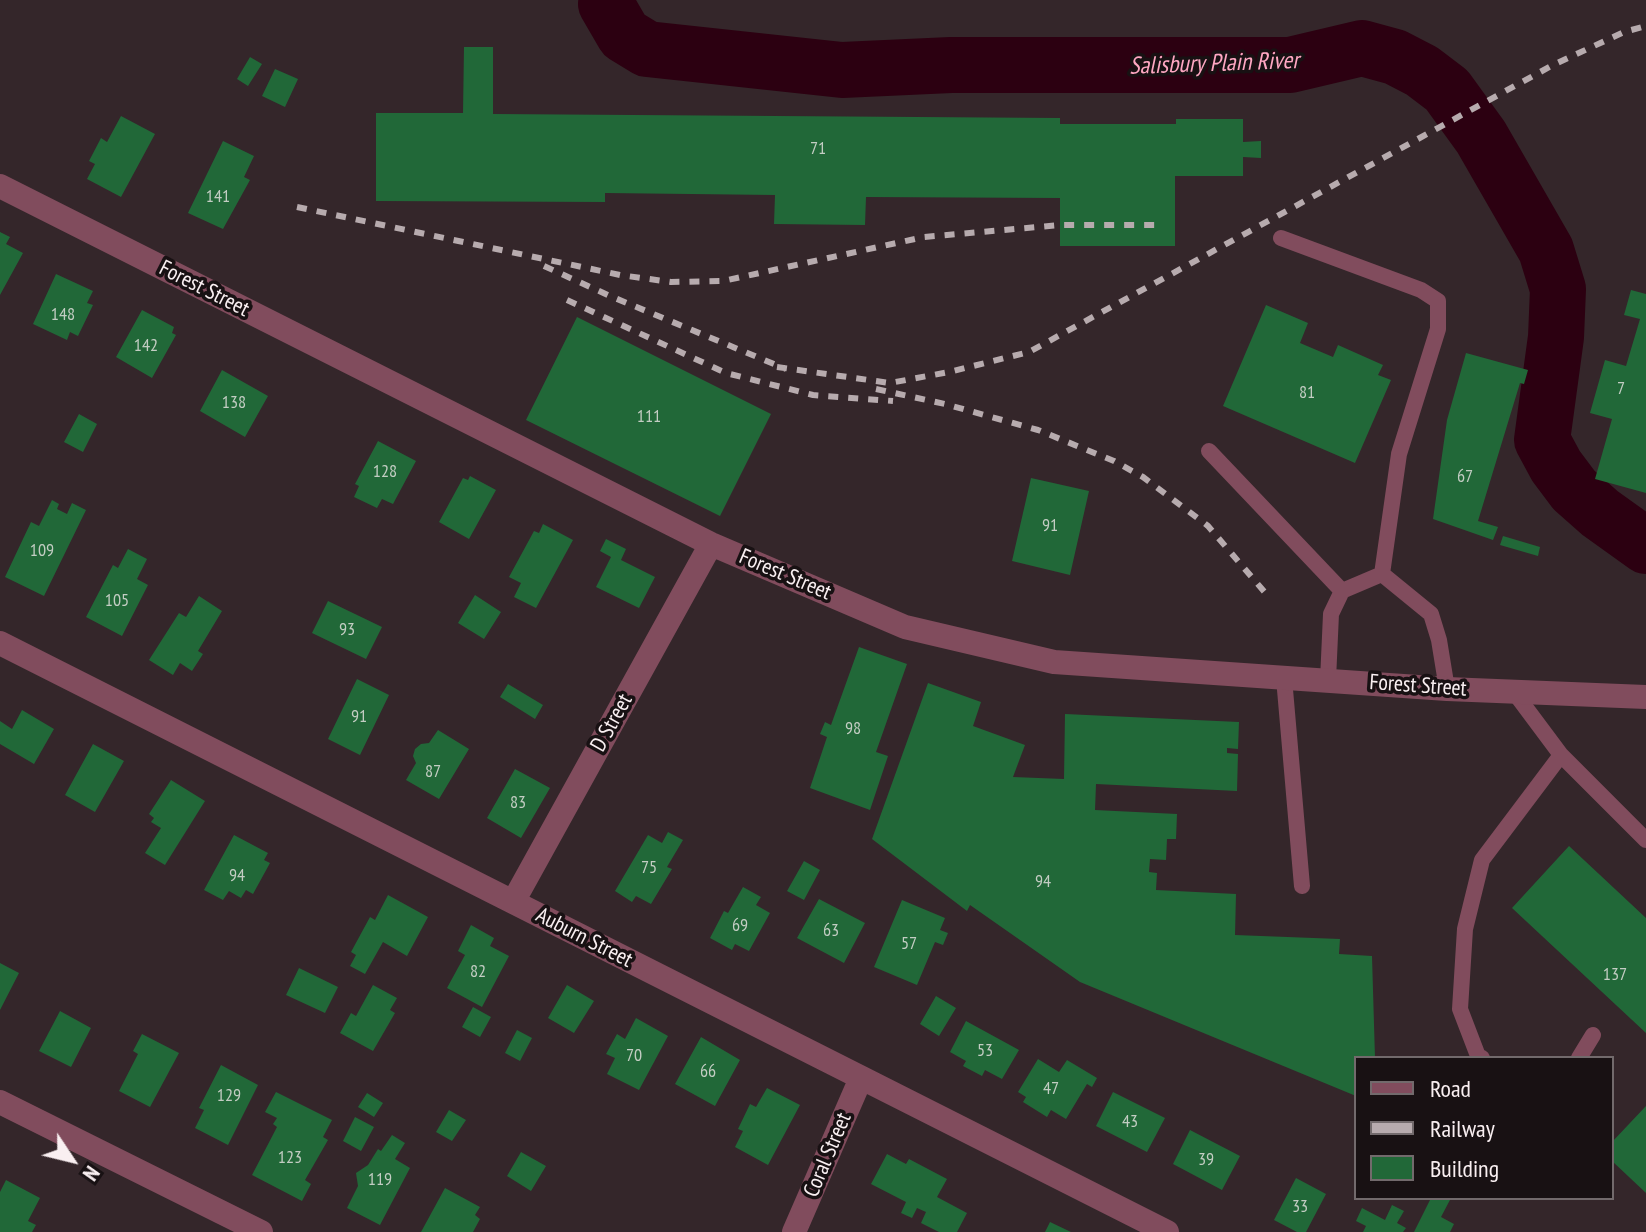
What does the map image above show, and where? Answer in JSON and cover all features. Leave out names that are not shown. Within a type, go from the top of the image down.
[{"type":"street","name":"Forest Street","points":[[0,186],[711,544],[905,627],[1054,662],[1447,689],[1646,697]]},
{"type":"street","name":"D Street","points":[[513,902],[711,544]]},
{"type":"street","name":"Auburn Street","points":[[0,643],[1167,1232]]},
{"type":"street","name":"Coral Street","points":[[794,1232],[861,1078]]},
{"type":"street","points":[[0,1102],[261,1232]]},
{"type":"lane","points":[[1281,238],[1421,290],[1438,301],[1438,329],[1399,454],[1382,574]]},
{"type":"lane","points":[[1209,451],[1342,591]]},
{"type":"lane","points":[[1328,680],[1331,614],[1342,591],[1382,574]]},
{"type":"lane","points":[[1382,574],[1431,614],[1447,689]]},
{"type":"lane","points":[[1284,678],[1302,886]]},
{"type":"lane","points":[[1514,692],[1561,755],[1646,840]]},
{"type":"lane","points":[[1478,1056],[1460,1009],[1465,929],[1482,860],[1561,755]]},
{"type":"lane","points":[[1580,1056],[1593,1035]]},
{"type":"building","points":[[464,47],[493,47],[493,114],[1060,118],[1060,124],[1176,124],[1176,119],[1243,119],[1243,142],[1261,141],[1261,158],[1243,157],[1243,176],[1175,176],[1175,246],[1060,246],[1060,198],[866,197],[865,225],[774,224],[775,195],[605,193],[605,202],[376,201],[376,113],[463,113]]},
{"type":"building","points":[[250,57],[262,64],[248,86],[237,79]]},
{"type":"building","points":[[275,69],[298,79],[285,107],[262,96]]},
{"type":"building","points":[[121,116],[155,134],[121,197],[87,179],[95,164],[89,161],[101,138],[107,142]]},
{"type":"building","points":[[223,141],[254,156],[244,177],[250,180],[223,229],[188,213]]},
{"type":"building","points":[[0,232],[10,237],[6,244],[23,253],[0,295]]},
{"type":"building","points":[[56,274],[93,291],[87,303],[93,305],[78,336],[70,332],[67,340],[33,324]]},
{"type":"building","points":[[1631,290],[1646,294],[1646,493],[1595,479],[1612,419],[1590,413],[1605,360],[1626,366],[1640,319],[1624,315]]},
{"type":"building","points":[[1266,305],[1308,323],[1300,343],[1333,357],[1338,345],[1383,365],[1378,375],[1391,380],[1355,463],[1223,406]]},
{"type":"building","points":[[142,310],[174,327],[172,333],[176,335],[152,378],[116,357]]},
{"type":"building","points":[[577,317],[771,414],[720,516],[526,420]]},
{"type":"building","points":[[1466,353],[1528,370],[1524,384],[1520,383],[1478,521],[1498,527],[1493,540],[1433,519],[1447,420]]},
{"type":"building","points":[[222,370],[268,396],[245,437],[200,411]]},
{"type":"building","points":[[79,414],[97,424],[83,452],[64,442]]},
{"type":"building","points":[[378,441],[416,461],[393,504],[382,499],[377,508],[354,497],[359,486],[355,484]]},
{"type":"building","points":[[470,476],[496,490],[469,539],[439,522],[463,478],[468,480]]},
{"type":"building","points":[[1031,478],[1089,491],[1070,575],[1012,561]]},
{"type":"building","points":[[52,500],[59,504],[57,509],[67,514],[72,503],[86,510],[44,596],[5,577],[31,522],[39,526]]},
{"type":"building","points":[[543,524],[573,540],[536,608],[514,597],[521,583],[509,577],[534,531],[539,533]]},
{"type":"building","points":[[1503,536],[1540,547],[1538,556],[1500,545]]},
{"type":"building","points":[[606,539],[626,549],[621,560],[655,577],[639,608],[596,587],[611,557],[600,551]]},
{"type":"building","points":[[128,549],[147,559],[137,579],[148,585],[122,636],[86,617],[113,565],[118,568]]},
{"type":"building","points":[[475,595],[501,612],[484,639],[458,623]]},
{"type":"building","points":[[199,596],[222,611],[198,651],[203,654],[192,671],[180,663],[173,675],[149,660],[179,613],[186,617]]},
{"type":"building","points":[[328,601],[382,627],[366,659],[312,633]]},
{"type":"building","points":[[859,647],[907,664],[876,752],[888,756],[870,810],[810,788],[827,737],[820,734],[825,722],[831,725]]},
{"type":"building","points":[[357,679],[389,695],[360,755],[328,739]]},
{"type":"building","points":[[928,683],[981,702],[973,726],[1025,745],[1013,777],[1064,779],[1065,714],[1239,722],[1238,749],[1227,748],[1227,753],[1238,754],[1237,791],[1096,784],[1095,810],[1177,814],[1176,839],[1167,839],[1166,860],[1150,859],[1149,872],[1157,873],[1156,890],[1236,894],[1235,935],[1340,939],[1339,954],[1372,956],[1375,1056],[1354,1056],[1354,1095],[1080,982],[970,905],[967,911],[872,839]]},
{"type":"building","points":[[508,684],[543,705],[535,719],[500,697]]},
{"type":"building","points":[[22,710],[54,729],[34,764],[0,744],[0,721],[12,729]]},
{"type":"building","points":[[438,730],[469,749],[439,799],[406,780],[416,763],[413,756],[415,749],[429,743]]},
{"type":"building","points":[[93,744],[124,761],[95,812],[65,795]]},
{"type":"building","points":[[515,769],[550,788],[521,838],[487,818]]},
{"type":"building","points":[[171,780],[205,801],[165,865],[145,853],[161,828],[151,822],[154,818],[149,814]]},
{"type":"building","points":[[668,832],[683,840],[667,867],[672,869],[651,904],[636,896],[632,902],[615,891],[648,835],[662,843]]},
{"type":"building","points":[[234,835],[268,853],[264,860],[270,863],[253,894],[246,890],[241,898],[229,891],[223,900],[204,890]]},
{"type":"building","points":[[1569,846],[1646,918],[1646,1033],[1512,908]]},
{"type":"building","points":[[804,861],[820,870],[804,900],[787,891]]},
{"type":"building","points":[[743,887],[761,897],[756,905],[770,913],[749,951],[735,944],[732,950],[710,938],[724,911],[728,913]]},
{"type":"building","points":[[388,895],[428,917],[407,956],[383,942],[365,974],[350,966],[356,955],[351,952],[370,917],[375,920]]},
{"type":"building","points":[[819,899],[865,923],[844,963],[797,938]]},
{"type":"building","points":[[902,900],[945,918],[940,930],[948,933],[943,945],[935,942],[917,985],[874,967]]},
{"type":"building","points":[[471,925],[494,938],[490,946],[509,956],[482,1007],[447,988],[465,955],[458,951]]},
{"type":"building","points":[[0,963],[19,973],[0,1010]]},
{"type":"building","points":[[299,968],[338,987],[325,1013],[286,995]]},
{"type":"building","points":[[373,985],[397,998],[390,1010],[395,1013],[373,1051],[340,1033],[351,1013],[356,1016]]},
{"type":"building","points":[[567,985],[594,1001],[574,1033],[548,1018]]},
{"type":"building","points":[[936,996],[956,1008],[939,1036],[920,1024]]},
{"type":"building","points":[[473,1007],[491,1017],[480,1037],[462,1027]]},
{"type":"building","points":[[60,1011],[91,1028],[71,1067],[39,1051]]},
{"type":"building","points":[[636,1018],[668,1036],[639,1090],[607,1074],[615,1058],[606,1054],[617,1034],[625,1039]]},
{"type":"building","points":[[966,1021],[1019,1050],[1002,1079],[985,1070],[982,1076],[963,1066],[966,1061],[950,1052]]},
{"type":"building","points":[[517,1030],[532,1038],[520,1061],[505,1053]]},
{"type":"building","points":[[142,1034],[179,1053],[150,1107],[119,1091],[138,1054],[133,1051]]},
{"type":"building","points":[[701,1037],[740,1060],[715,1106],[675,1084]]},
{"type":"building","points":[[1038,1059],[1059,1072],[1067,1060],[1097,1078],[1092,1087],[1087,1084],[1066,1119],[1051,1110],[1047,1117],[1023,1102],[1026,1097],[1018,1092]]},
{"type":"building","points":[[221,1065],[258,1085],[228,1145],[195,1128],[204,1110],[199,1108]]},
{"type":"building","points":[[767,1088],[800,1105],[768,1165],[735,1147],[743,1131],[738,1129],[750,1104],[756,1107]]},
{"type":"building","points":[[276,1092],[332,1120],[323,1137],[328,1140],[305,1180],[311,1184],[302,1201],[252,1175],[277,1127],[273,1124],[277,1118],[265,1112]]},
{"type":"building","points":[[1113,1092],[1165,1118],[1147,1152],[1096,1126]]},
{"type":"building","points":[[367,1093],[383,1103],[374,1117],[358,1107]]},
{"type":"building","points":[[1646,1106],[1646,1193],[1614,1163],[1614,1140]]},
{"type":"building","points":[[449,1110],[466,1120],[452,1141],[436,1132]]},
{"type":"building","points":[[355,1117],[374,1127],[361,1151],[343,1141]]},
{"type":"building","points":[[1190,1130],[1240,1156],[1222,1190],[1173,1164]]},
{"type":"building","points":[[392,1135],[405,1143],[395,1159],[410,1168],[380,1225],[347,1208],[358,1186],[356,1173],[368,1165]]},
{"type":"building","points":[[521,1152],[546,1166],[531,1191],[507,1176]]},
{"type":"building","points":[[887,1154],[906,1164],[909,1159],[947,1179],[937,1197],[967,1213],[957,1232],[939,1232],[921,1223],[926,1212],[917,1208],[912,1218],[901,1213],[906,1202],[871,1184]]},
{"type":"building","points":[[1296,1178],[1326,1194],[1306,1232],[1297,1232],[1274,1220]]},
{"type":"building","points":[[6,1180],[40,1198],[28,1221],[36,1225],[32,1232],[0,1232],[0,1192]]},
{"type":"building","points":[[445,1188],[480,1207],[475,1215],[480,1219],[473,1232],[421,1232]]},
{"type":"building","points":[[1430,1200],[1450,1200],[1441,1217],[1454,1224],[1450,1232],[1414,1232]]},
{"type":"building","points":[[1392,1205],[1404,1211],[1397,1223],[1406,1228],[1403,1232],[1363,1232],[1366,1226],[1356,1221],[1362,1208],[1385,1220]]},
{"type":"building","points":[[1050,1222],[1071,1232],[1045,1232]]},
{"type":"waterway","name":"Salisbury Plain River","points":[[606,4],[624,35],[647,49],[842,70],[951,65],[1290,65],[1362,48],[1395,57],[1422,71],[1447,90],[1481,137],[1546,250],[1558,289],[1556,337],[1542,440],[1574,490],[1646,546]]},
{"type":"railway","points":[[777,367],[890,383],[1029,352],[1553,65],[1624,32],[1646,26]]},
{"type":"railway","points":[[297,207],[620,275],[671,282],[723,281],[924,237],[1060,225],[1163,225]]},
{"type":"railway","points":[[544,266],[786,369]]},
{"type":"railway","points":[[567,300],[726,373],[813,395],[893,401]]},
{"type":"railway","points":[[876,389],[1038,430],[1114,461],[1143,477],[1208,526],[1268,596]]}]
